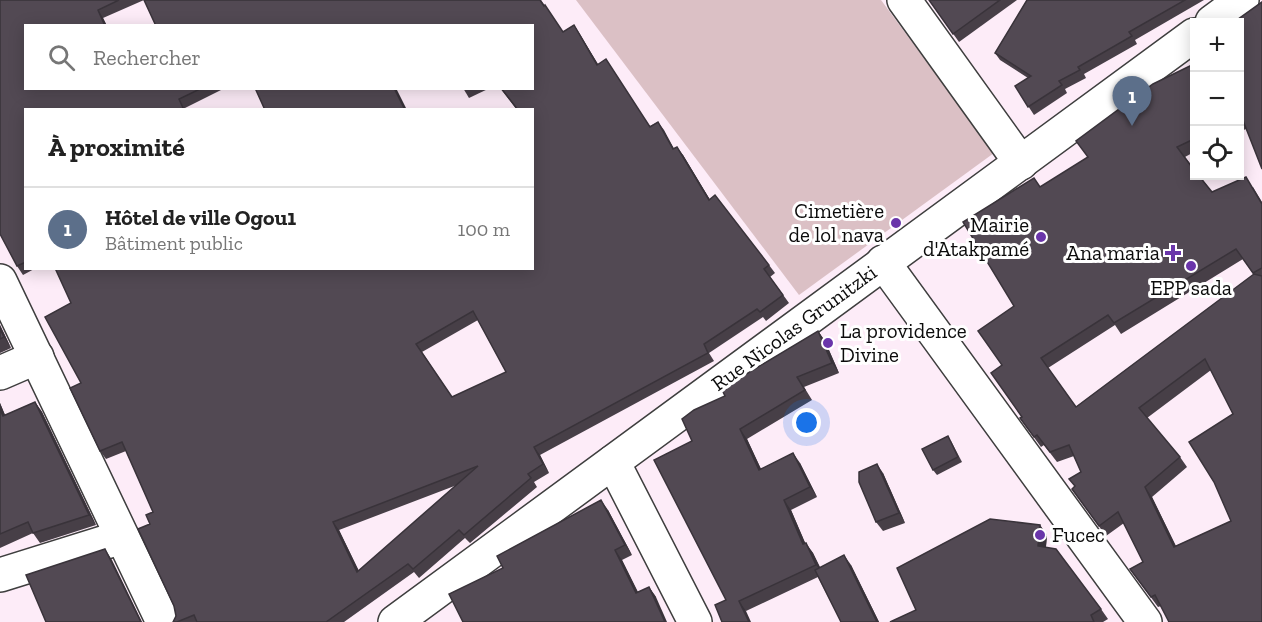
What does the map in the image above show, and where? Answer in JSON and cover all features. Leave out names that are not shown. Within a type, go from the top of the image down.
[{"type":"street","points":[[904,0],[1021,163]]},
{"type":"street","points":[[1217,18],[1242,0]]},
{"type":"street","name":"Rue Nicolas Grunitzki","points":[[395,622],[1190,38]]},
{"type":"street","points":[[884,262],[1145,622]]},
{"type":"street","points":[[0,281],[163,622]]},
{"type":"street","points":[[0,373],[36,357]]},
{"type":"street","points":[[614,462],[695,622]]},
{"type":"street","points":[[0,575],[122,537]]},
{"type":"shaded area","points":[[576,0],[881,0],[994,153],[799,295]]},
{"type":"building","points":[[0,0],[119,0],[98,10],[104,24],[24,24],[24,90],[198,90],[179,99],[183,108],[24,108],[24,263],[17,266],[0,234]]},
{"type":"building","points":[[144,0],[540,0],[563,32],[574,25],[597,65],[606,59],[650,127],[658,122],[673,149],[677,147],[709,200],[715,195],[769,265],[764,269],[783,295],[760,312],[757,309],[704,344],[708,353],[534,447],[543,464],[528,474],[531,478],[464,535],[459,530],[413,569],[408,564],[326,622],[197,622],[194,615],[173,622],[176,616],[174,606],[138,529],[150,524],[146,515],[153,512],[122,442],[100,451],[70,388],[81,383],[45,317],[71,303],[56,270],[534,270],[534,108],[516,108],[503,90],[534,90],[534,24],[155,24]],"holes":[[[473,311],[506,372],[452,397],[416,344]],[[478,466],[357,572],[333,522]]]},
{"type":"building","points":[[929,0],[1000,0],[953,34]]},
{"type":"building","points":[[1027,0],[1185,0],[1129,32],[1132,36],[1078,67],[1080,70],[1059,81],[1062,85],[1028,107],[1015,86],[1031,76],[995,53]]},
{"type":"building","points":[[1262,2],[1262,169],[1244,123],[1244,18],[1240,18]]},
{"type":"building","points":[[1190,66],[1190,141],[1177,147],[1190,165],[1190,180],[1202,180],[1212,192],[1244,180],[1246,177],[1262,204],[1262,268],[1253,273],[1236,249],[1114,323],[1108,315],[1041,358],[1076,407],[1254,274],[1262,276],[1262,622],[1169,622],[1155,595],[1151,597],[1130,569],[1143,562],[1118,512],[1099,526],[1072,489],[1075,486],[1069,479],[1081,472],[1069,445],[1050,452],[1037,435],[1034,437],[991,373],[1002,365],[978,331],[1014,306],[963,222],[1034,178],[1040,187],[1088,157],[1076,141],[1153,84]],"holes":[[[1205,359],[1233,414],[1189,442],[1214,482],[1231,521],[1174,547],[1145,487],[1180,457],[1139,408]]]},
{"type":"building","points":[[256,90],[395,90],[404,108],[264,108]]},
{"type":"building","points":[[818,331],[832,363],[797,377],[805,390],[740,429],[759,470],[793,453],[810,487],[784,500],[803,544],[806,543],[816,565],[739,601],[749,622],[722,622],[715,605],[726,600],[654,460],[692,441],[682,419],[694,410],[725,396],[722,390],[728,385]]},
{"type":"building","points":[[35,402],[89,515],[33,533],[28,522],[0,534],[0,409],[3,416]]},
{"type":"building","points":[[948,436],[958,457],[933,470],[922,449]]},
{"type":"building","points":[[877,464],[899,513],[876,522],[859,482],[859,472]]},
{"type":"building","points":[[601,500],[625,545],[615,550],[636,593],[649,587],[665,622],[463,622],[449,594],[503,568],[497,556]]},
{"type":"building","points":[[990,519],[1040,525],[1038,546],[1056,549],[1101,609],[1091,615],[1094,622],[890,622],[916,610],[897,568]]},
{"type":"building","points":[[105,549],[141,622],[46,622],[26,575]]},
{"type":"building","points":[[844,555],[877,622],[841,622],[815,570]]},
{"type":"place","name":"Hôtel de ville Ogou1","points":[[1132,126]]},
{"type":"place","name":"Cimetière de lol nava","points":[[896,223]]},
{"type":"place","name":"Mairie d'Atakpamé","points":[[1041,237]]},
{"type":"place","name":"Ana maria","points":[[1173,253]]},
{"type":"place","name":"EPP sada","points":[[1191,266]]},
{"type":"place","name":"La providence Divine","points":[[828,343]]},
{"type":"place","name":"Fucec","points":[[1040,535]]}]
